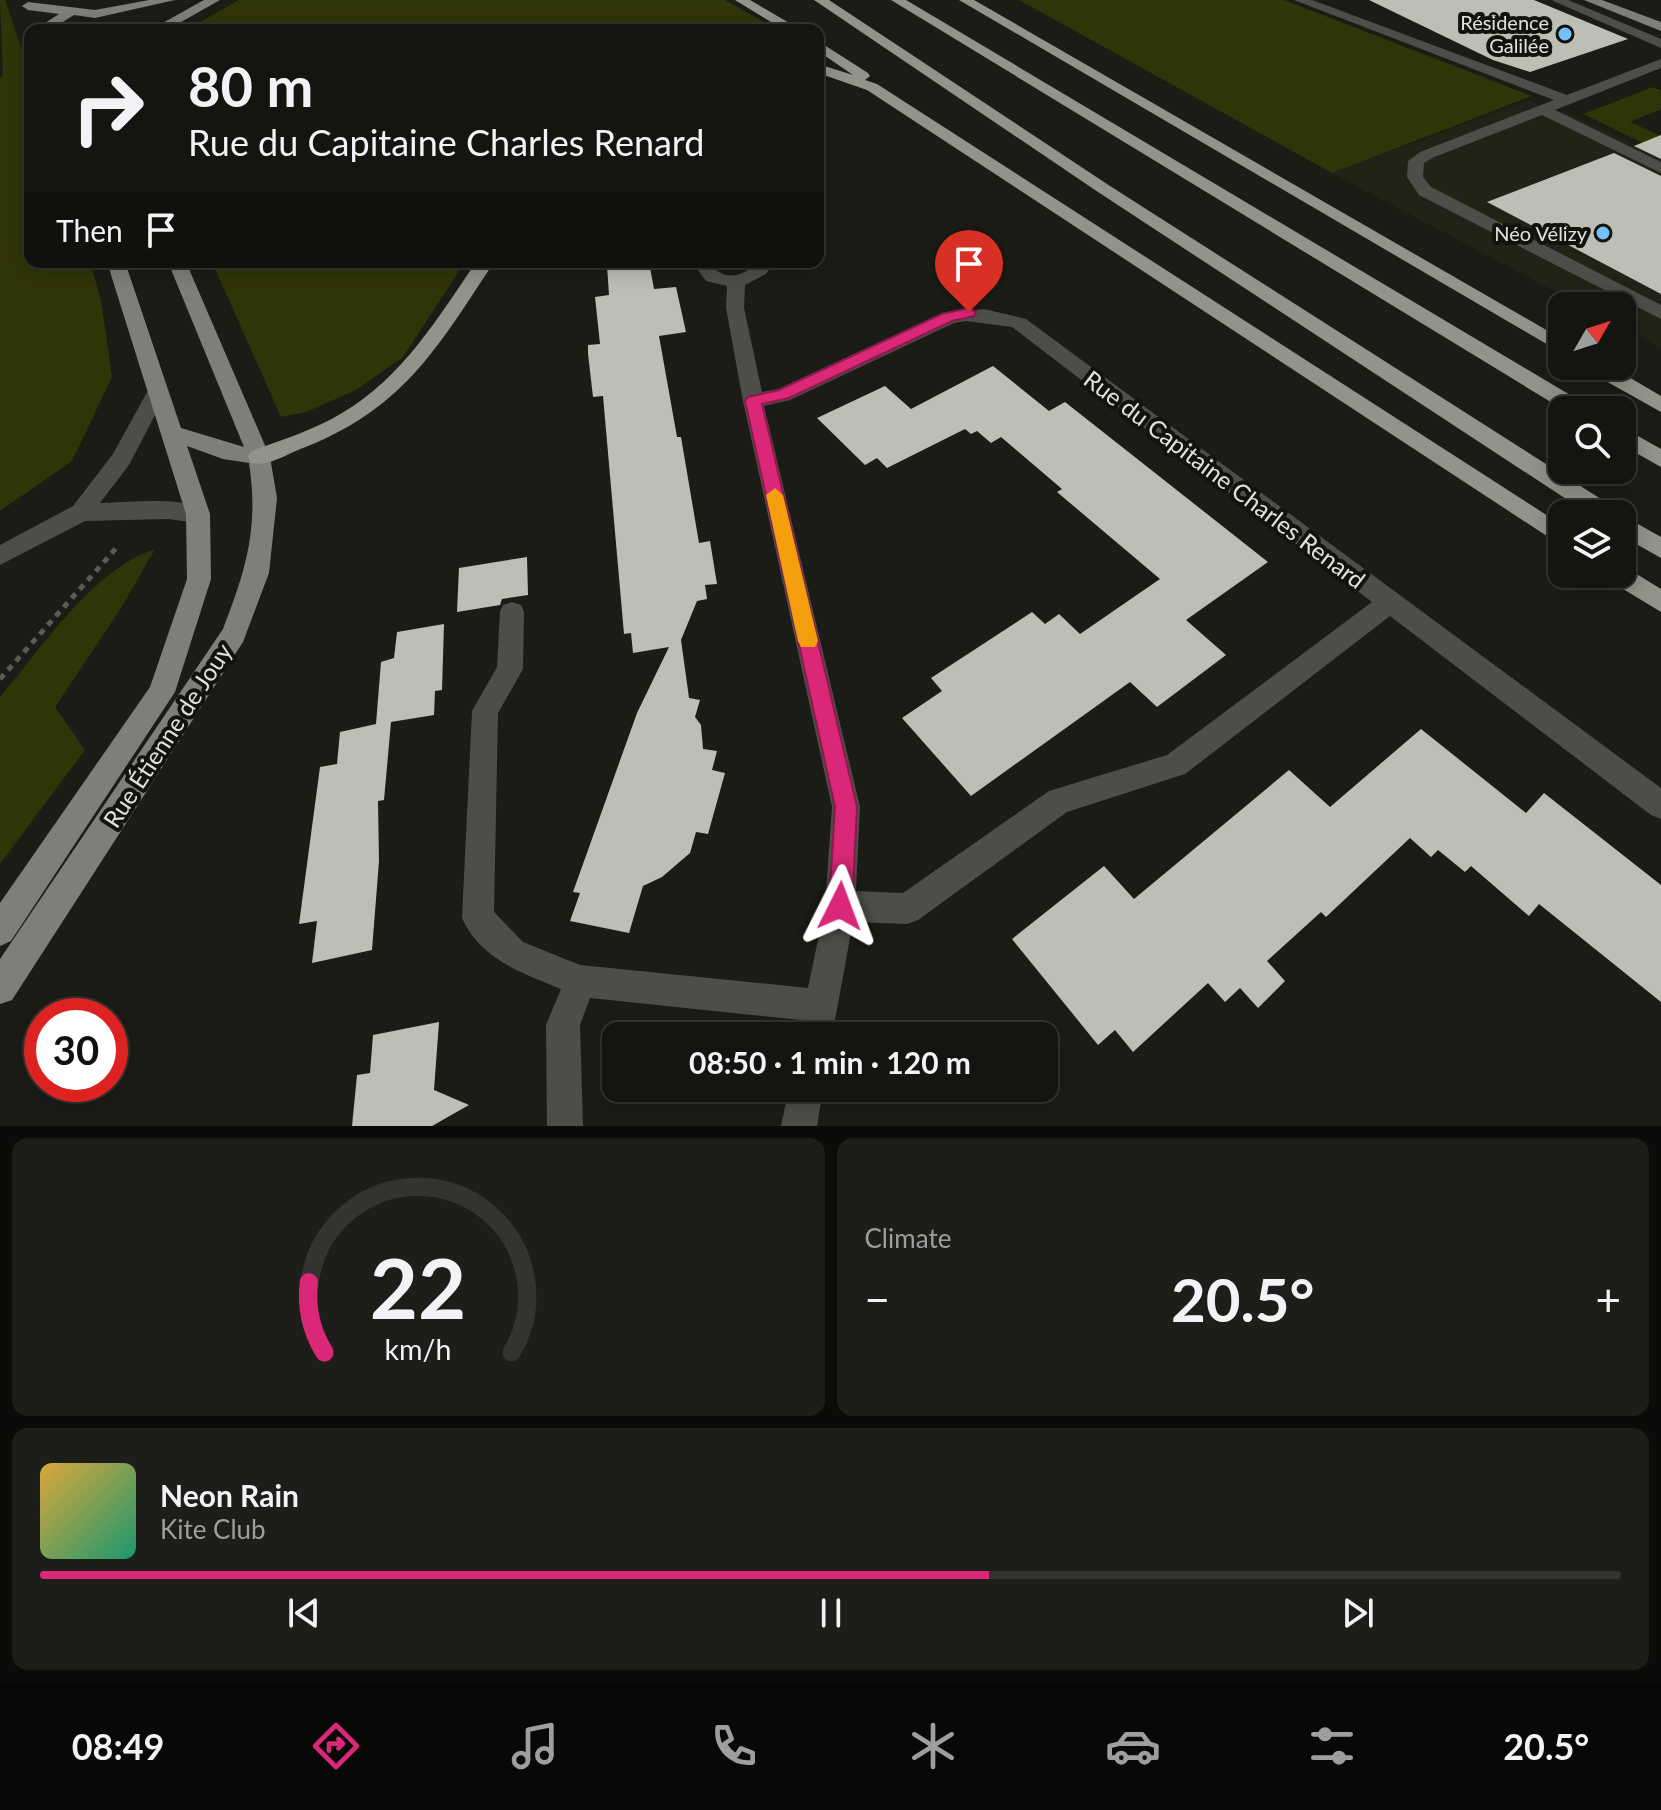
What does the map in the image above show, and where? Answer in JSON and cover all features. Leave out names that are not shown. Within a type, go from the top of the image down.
[{"type":"highway","points":[[741,0],[783,24]]},
{"type":"highway","points":[[820,0],[1104,189],[1585,500]]},
{"type":"highway","points":[[897,0],[1557,396]]},
{"type":"highway","points":[[965,0],[1548,339]]},
{"type":"highway","points":[[824,49],[858,71],[872,87]]},
{"type":"highway","points":[[824,70],[872,87],[1548,528]]},
{"type":"highway","points":[[259,457],[340,424],[382,395],[414,365],[481,268]]},
{"type":"highway","points":[[1619,380],[1661,405]]},
{"type":"highway","points":[[1636,444],[1661,459]]},
{"type":"highway","points":[[1636,533],[1661,549]]},
{"type":"highway","points":[[1636,585],[1661,602]]},
{"type":"main road","points":[[45,24],[67,6],[103,0]]},
{"type":"main road","points":[[36,24],[27,3],[112,12],[169,0]]},
{"type":"main road","points":[[168,24],[214,0]]},
{"type":"main road","points":[[1590,0],[1661,27]]},
{"type":"main road","points":[[1626,0],[1661,12]]},
{"type":"main road","name":"Rue Étienne de Jouy","points":[[0,930],[162,692],[199,579],[198,514],[118,268]]},
{"type":"main road","name":"Rue Étienne de Jouy","points":[[0,988],[234,634],[257,573],[266,498],[259,457],[180,268]]},
{"type":"main road","points":[[174,434],[223,451],[259,457]]},
{"type":"street","points":[[1300,0],[1565,99]]},
{"type":"street","points":[[1557,0],[1661,44]]},
{"type":"street","points":[[1661,63],[1426,155],[1416,161],[1415,177],[1425,191],[1661,313]]},
{"type":"street","points":[[1541,109],[1661,168]]},
{"type":"street","points":[[703,268],[712,276],[736,281],[759,273],[762,268]]},
{"type":"street","points":[[512,612],[510,669],[485,711],[478,918],[512,953],[580,981],[818,1021],[840,906],[846,807],[753,401],[735,308],[736,281]]},
{"type":"street","name":"Rue du Capitaine Charles Renard","points":[[753,401],[783,395],[948,318],[969,312],[1019,323],[1661,805]]},
{"type":"street","points":[[0,556],[81,512],[121,459],[158,390]]},
{"type":"street","points":[[81,512],[134,509],[198,514]]},
{"type":"street","points":[[840,906],[907,909],[1059,801],[1175,765],[1389,603]]},
{"type":"street","points":[[565,1126],[563,1025],[580,981]]},
{"type":"street","points":[[799,1126],[803,1102]]},
{"type":"path","points":[[0,679],[127,536],[134,509]]},
{"type":"shaded area","points":[[1529,100],[1559,114],[1564,111],[1661,157],[1661,348],[1636,335],[1636,292],[1557,292],[1332,173]]},
{"type":"green space","points":[[0,0],[5,0],[24,56],[24,268],[92,268],[101,300],[112,377],[72,461],[0,511],[0,78],[3,75]]},
{"type":"green space","points":[[239,0],[725,0],[767,24],[197,24]]},
{"type":"green space","points":[[1019,0],[1284,0],[1532,96],[1332,173]]},
{"type":"green space","points":[[1653,87],[1661,91],[1661,109],[1630,122],[1661,136],[1661,152],[1583,114]]},
{"type":"green space","points":[[215,268],[461,268],[403,357],[356,390],[306,412],[281,417]]},
{"type":"green space","points":[[155,549],[121,608],[55,707],[85,750],[0,864],[0,697],[90,592],[132,559]]},
{"type":"building","points":[[1369,0],[1534,0],[1628,39],[1530,72],[1493,60]]},
{"type":"building","points":[[1661,135],[1661,159],[1634,146]]},
{"type":"building","name":"Néo Vélizy","points":[[1614,153],[1661,176],[1661,294],[1487,202]]},
{"type":"building","points":[[607,268],[650,268],[654,289],[676,287],[686,332],[659,336],[677,437],[681,437],[699,543],[710,541],[717,584],[705,585],[707,599],[697,601],[681,640],[689,698],[700,700],[695,717],[701,725],[703,749],[717,751],[712,770],[725,773],[708,834],[696,832],[690,853],[662,877],[643,886],[629,933],[570,921],[580,893],[573,892],[637,713],[669,647],[633,653],[631,633],[624,634],[603,396],[593,397],[588,354],[588,345],[600,344],[595,297],[609,295]]},
{"type":"building","points":[[993,366],[1049,411],[1065,402],[1268,562],[1186,620],[1226,655],[1157,707],[1130,682],[971,796],[902,718],[942,691],[931,678],[1032,612],[1045,624],[1059,614],[1080,634],[1160,579],[1057,492],[1062,489],[1001,437],[991,443],[977,431],[971,434],[965,429],[887,468],[877,458],[865,465],[817,418],[885,386],[911,409]]},
{"type":"building","points":[[527,557],[528,595],[502,599],[500,605],[457,612],[459,568]]},
{"type":"building","points":[[444,624],[442,690],[435,691],[434,715],[391,722],[384,800],[378,801],[379,861],[372,950],[312,963],[317,921],[299,924],[320,767],[337,764],[340,732],[376,724],[381,662],[394,658],[397,632]]},
{"type":"building","points":[[1421,729],[1526,813],[1544,793],[1661,885],[1661,1002],[1539,904],[1529,916],[1471,866],[1465,872],[1438,850],[1431,857],[1410,838],[1326,917],[1321,912],[1267,961],[1285,981],[1258,1008],[1240,988],[1225,1002],[1208,983],[1133,1052],[1115,1030],[1098,1045],[1012,939],[1104,866],[1134,899],[1289,770],[1330,807]]},
{"type":"building","points":[[439,1022],[434,1090],[469,1105],[432,1126],[352,1126],[357,1075],[370,1073],[373,1035]]},
{"type":"slow traffic","points":[[775,495],[808,641]]},
{"type":"place","name":"Résidence Galilée","points":[[1565,34]]},
{"type":"place","name":"Néo Vélizy","points":[[1603,233]]},
{"type":"route","points":[[840,906],[846,807],[753,401],[783,395],[948,318],[969,312]]}]
